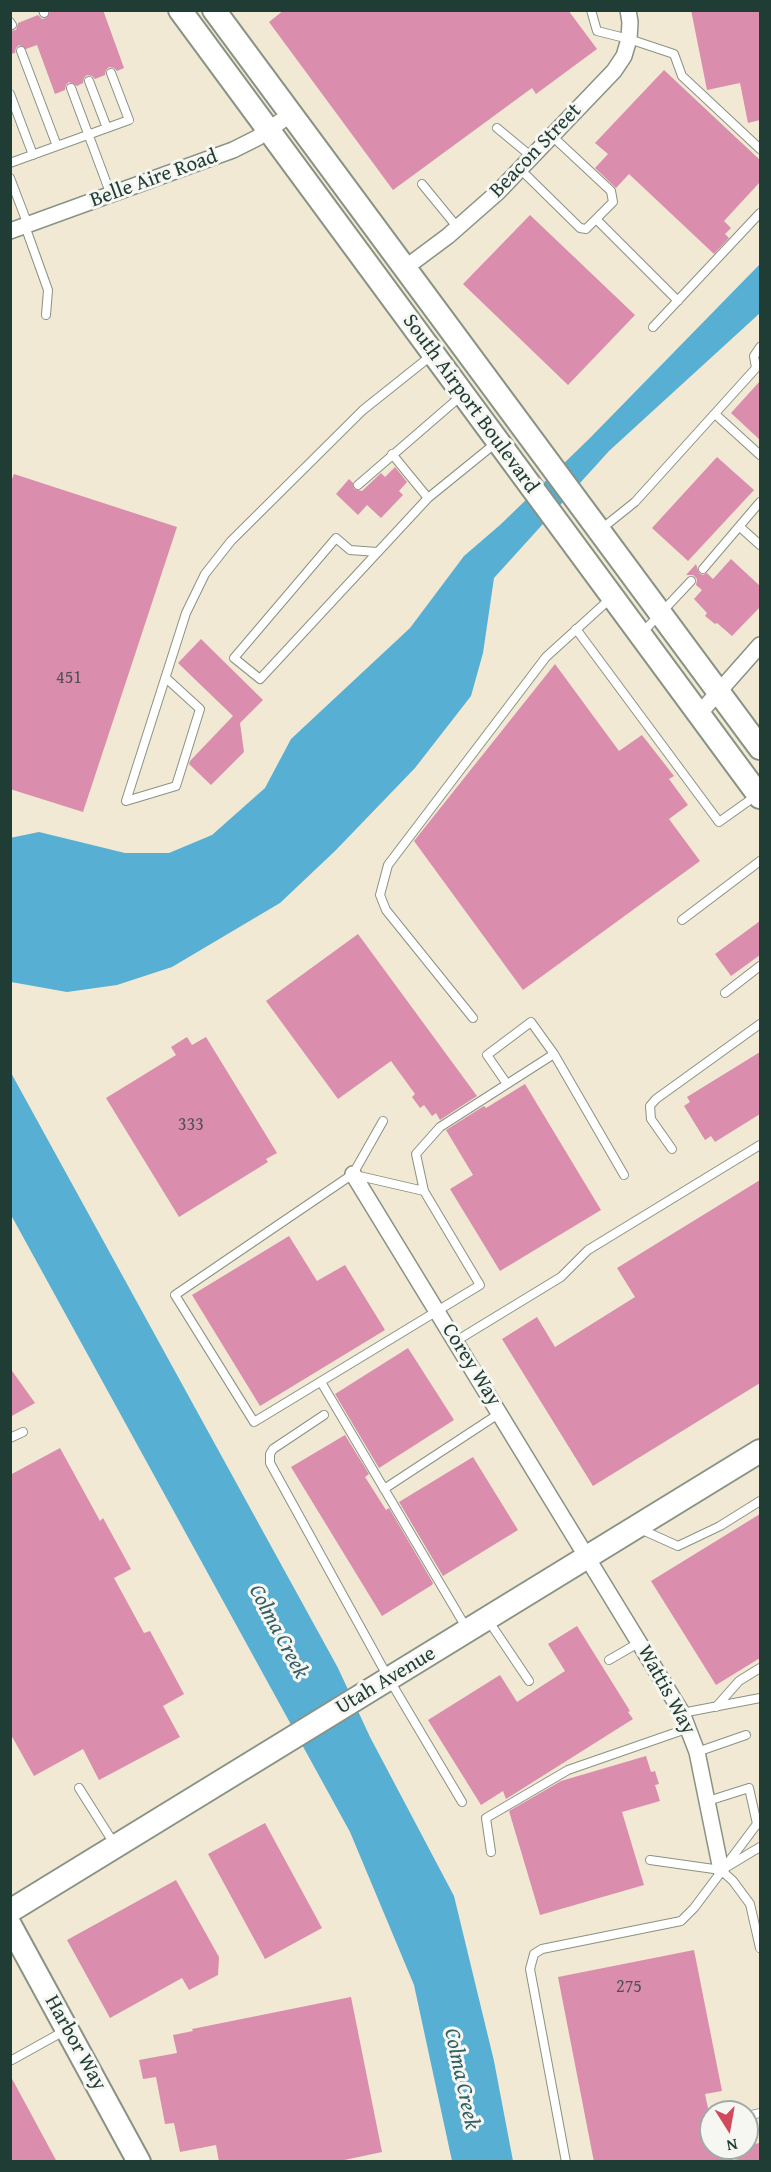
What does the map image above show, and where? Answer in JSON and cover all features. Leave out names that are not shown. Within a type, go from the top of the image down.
[{"type":"street","name":"South Airport Boulevard","points":[[180,10],[759,796]]},
{"type":"street","name":"Beacon Street","points":[[405,268],[458,228],[498,192],[614,71],[624,56],[629,39],[628,10]]},
{"type":"street","name":"South Airport Boulevard","points":[[220,12],[291,114],[760,748]]},
{"type":"street","name":"Belle Aire Road","points":[[10,231],[233,150],[291,114]]},
{"type":"street","points":[[699,714],[760,645]]},
{"type":"street","name":"Corey Way","points":[[353,1174],[588,1557]]},
{"type":"street","name":"Utah Avenue","points":[[10,1911],[760,1451]]},
{"type":"street","name":"Wattis Way","points":[[588,1557],[685,1720],[697,1752],[721,1870]]},
{"type":"street","name":"Harbor Way","points":[[10,1925],[139,2162]]},
{"type":"lane","points":[[591,10],[597,31],[674,54],[682,76],[760,149]]},
{"type":"lane","points":[[21,51],[57,147]]},
{"type":"lane","points":[[10,164],[129,120],[111,73]]},
{"type":"lane","points":[[89,81],[106,128]]},
{"type":"lane","points":[[72,88],[111,195]]},
{"type":"lane","points":[[10,94],[33,155]]},
{"type":"lane","points":[[497,128],[532,157]]},
{"type":"lane","points":[[520,169],[580,228],[586,229],[613,202],[610,191],[552,136]]},
{"type":"lane","points":[[10,178],[48,290],[46,315]]},
{"type":"lane","points":[[422,184],[458,228]]},
{"type":"lane","points":[[653,327],[760,213]]},
{"type":"lane","points":[[596,219],[678,301]]},
{"type":"lane","points":[[599,531],[636,502],[756,368],[754,356],[760,347]]},
{"type":"lane","points":[[166,678],[200,709],[176,786],[126,801],[133,778],[194,593],[218,555],[363,410],[433,354]]},
{"type":"lane","points":[[358,485],[463,394]]},
{"type":"lane","points":[[715,414],[760,455]]},
{"type":"lane","points":[[377,552],[350,550],[336,538],[234,658],[260,679],[429,498],[498,441]]},
{"type":"lane","points":[[392,454],[429,498]]},
{"type":"lane","points":[[702,569],[760,502]]},
{"type":"lane","points":[[740,527],[760,545]]},
{"type":"lane","points":[[640,634],[692,581]]},
{"type":"lane","points":[[473,1018],[386,910],[380,895],[388,864],[546,657],[612,597]]},
{"type":"lane","points":[[576,629],[719,822],[759,796]]},
{"type":"lane","points":[[682,920],[760,861]]},
{"type":"lane","points":[[725,993],[760,966]]},
{"type":"lane","points":[[507,1084],[487,1055],[531,1022],[554,1054],[624,1175]]},
{"type":"lane","points":[[672,1149],[651,1119],[651,1106],[657,1099],[760,1024]]},
{"type":"lane","points":[[383,1120],[353,1174],[175,1295],[254,1422],[480,1285],[424,1191],[416,1154],[440,1127],[554,1054]]},
{"type":"lane","points":[[456,1341],[561,1277],[588,1251],[760,1145]]},
{"type":"lane","points":[[353,1174],[424,1191]]},
{"type":"lane","points":[[321,1382],[468,1630]]},
{"type":"lane","points":[[384,1489],[500,1413]]},
{"type":"lane","points":[[324,1415],[273,1449],[270,1454],[270,1463],[389,1679],[462,1802]]},
{"type":"lane","points":[[10,1438],[23,1432]]},
{"type":"lane","points":[[636,1528],[678,1546],[720,1526],[760,1501]]},
{"type":"lane","points":[[488,1618],[529,1681]]},
{"type":"lane","points":[[609,1660],[640,1642]]},
{"type":"lane","points":[[716,1707],[739,1681],[760,1668]]},
{"type":"lane","points":[[491,1852],[486,1818],[568,1770],[716,1707],[760,1698]]},
{"type":"lane","points":[[697,1752],[746,1735]]},
{"type":"lane","points":[[80,1788],[115,1846]]},
{"type":"lane","points":[[566,2162],[530,1968],[534,1954],[542,1949],[681,1921],[694,1908],[721,1870],[759,1824],[749,1788],[708,1801]]},
{"type":"lane","points":[[721,1870],[760,1847]]},
{"type":"lane","points":[[650,1860],[721,1870],[733,1881],[750,1904],[760,1948]]},
{"type":"lane","points":[[12,2060],[67,2030]]},
{"type":"water","points":[[760,264],[760,313],[609,451],[494,578],[483,653],[471,696],[415,768],[335,851],[280,903],[172,967],[117,985],[67,992],[11,982],[10,838],[39,832],[125,853],[169,853],[212,835],[265,788],[291,739],[410,628],[464,556],[500,525],[589,439]]},
{"type":"water","name":"Colma Creek","points":[[10,1071],[338,1668],[370,1737],[454,1896],[494,2061],[513,2161],[452,2161],[414,1985],[350,1832],[11,1215]]},
{"type":"building","points":[[51,10],[103,10],[124,68],[117,71],[109,67],[105,75],[95,79],[87,75],[83,83],[77,86],[69,82],[65,90],[55,94],[37,45],[26,49],[19,45],[15,53],[10,54],[10,31],[16,30],[18,23],[38,15],[42,19],[46,18]]},
{"type":"building","points":[[284,10],[568,10],[597,49],[536,94],[532,88],[393,190],[269,22]]},
{"type":"building","points":[[691,10],[760,10],[760,120],[748,123],[740,83],[707,90]]},
{"type":"building","points":[[664,70],[760,160],[760,182],[724,221],[731,228],[725,234],[729,238],[714,254],[629,174],[616,188],[595,168],[608,154],[595,143]]},
{"type":"building","points":[[530,215],[635,315],[568,385],[463,284]]},
{"type":"building","points":[[760,381],[760,440],[731,413]]},
{"type":"building","points":[[717,457],[754,490],[688,561],[652,528]]},
{"type":"building","points":[[395,467],[407,482],[399,491],[403,495],[381,518],[367,505],[358,515],[336,494],[349,479],[354,489],[362,491],[381,473],[385,477]]},
{"type":"building","points":[[14,474],[177,527],[83,812],[10,789],[10,484]]},
{"type":"building","points":[[731,559],[760,586],[760,607],[732,636],[705,616],[707,613],[694,599],[702,590],[696,585],[697,579],[693,575],[686,575],[696,564],[699,573],[703,575],[707,573],[713,579]]},
{"type":"building","points":[[201,639],[263,700],[240,723],[244,752],[211,785],[189,764],[233,716],[178,663]]},
{"type":"building","points":[[555,664],[619,751],[642,735],[674,776],[669,779],[688,805],[669,819],[700,861],[523,990],[414,841]]},
{"type":"building","points":[[760,921],[760,955],[731,976],[715,954]]},
{"type":"building","points":[[358,934],[477,1096],[440,1120],[436,1113],[432,1116],[424,1105],[420,1108],[412,1097],[415,1094],[391,1061],[338,1099],[266,1001]]},
{"type":"building","points":[[187,1037],[192,1045],[206,1037],[277,1153],[266,1159],[268,1162],[179,1217],[106,1098],[176,1055],[171,1047]]},
{"type":"building","points":[[760,1052],[760,1114],[715,1142],[711,1136],[705,1140],[684,1106],[690,1102],[687,1097]]},
{"type":"building","points":[[525,1084],[601,1210],[500,1271],[450,1189],[473,1175],[446,1130]]},
{"type":"building","points":[[760,1180],[760,1383],[593,1486],[502,1339],[537,1317],[555,1347],[635,1297],[617,1268]]},
{"type":"building","points":[[289,1236],[317,1281],[345,1265],[385,1330],[260,1406],[192,1295]]},
{"type":"building","points":[[408,1348],[454,1420],[379,1468],[335,1394]]},
{"type":"building","points":[[10,1368],[35,1403],[10,1417]]},
{"type":"building","points":[[345,1435],[369,1474],[365,1477],[386,1510],[389,1508],[433,1583],[382,1616],[291,1467]]},
{"type":"building","points":[[60,1448],[100,1521],[103,1518],[131,1569],[114,1578],[144,1633],[150,1631],[184,1694],[163,1706],[180,1737],[99,1780],[83,1749],[34,1776],[10,1733],[10,1475]]},
{"type":"building","points":[[473,1457],[518,1530],[443,1576],[399,1502]]},
{"type":"building","points":[[760,1514],[760,1658],[716,1685],[651,1581]]},
{"type":"building","points":[[577,1626],[633,1719],[506,1799],[503,1791],[481,1805],[428,1720],[500,1675],[517,1702],[565,1671],[548,1644]]},
{"type":"building","points":[[646,1756],[651,1772],[655,1771],[659,1784],[655,1785],[660,1801],[622,1812],[644,1885],[540,1915],[509,1811],[561,1781]]},
{"type":"building","points":[[265,1823],[322,1928],[265,1959],[208,1854]]},
{"type":"building","points":[[176,1880],[219,1957],[218,1975],[189,1990],[182,1978],[110,2018],[67,1940]]},
{"type":"building","points":[[694,1950],[722,2091],[705,2094],[706,2100],[699,2100],[699,2160],[726,2160],[726,2162],[594,2162],[558,1977]]},
{"type":"building","points":[[351,1997],[382,2152],[335,2162],[219,2162],[216,2145],[180,2152],[174,2123],[165,2124],[156,2077],[143,2079],[139,2060],[177,2053],[173,2035],[193,2031],[192,2029]]},
{"type":"building","points":[[10,2075],[57,2162],[10,2162]]},
{"type":"building","points":[[759,2143],[760,2162],[738,2162],[738,2160],[759,2160]]}]
